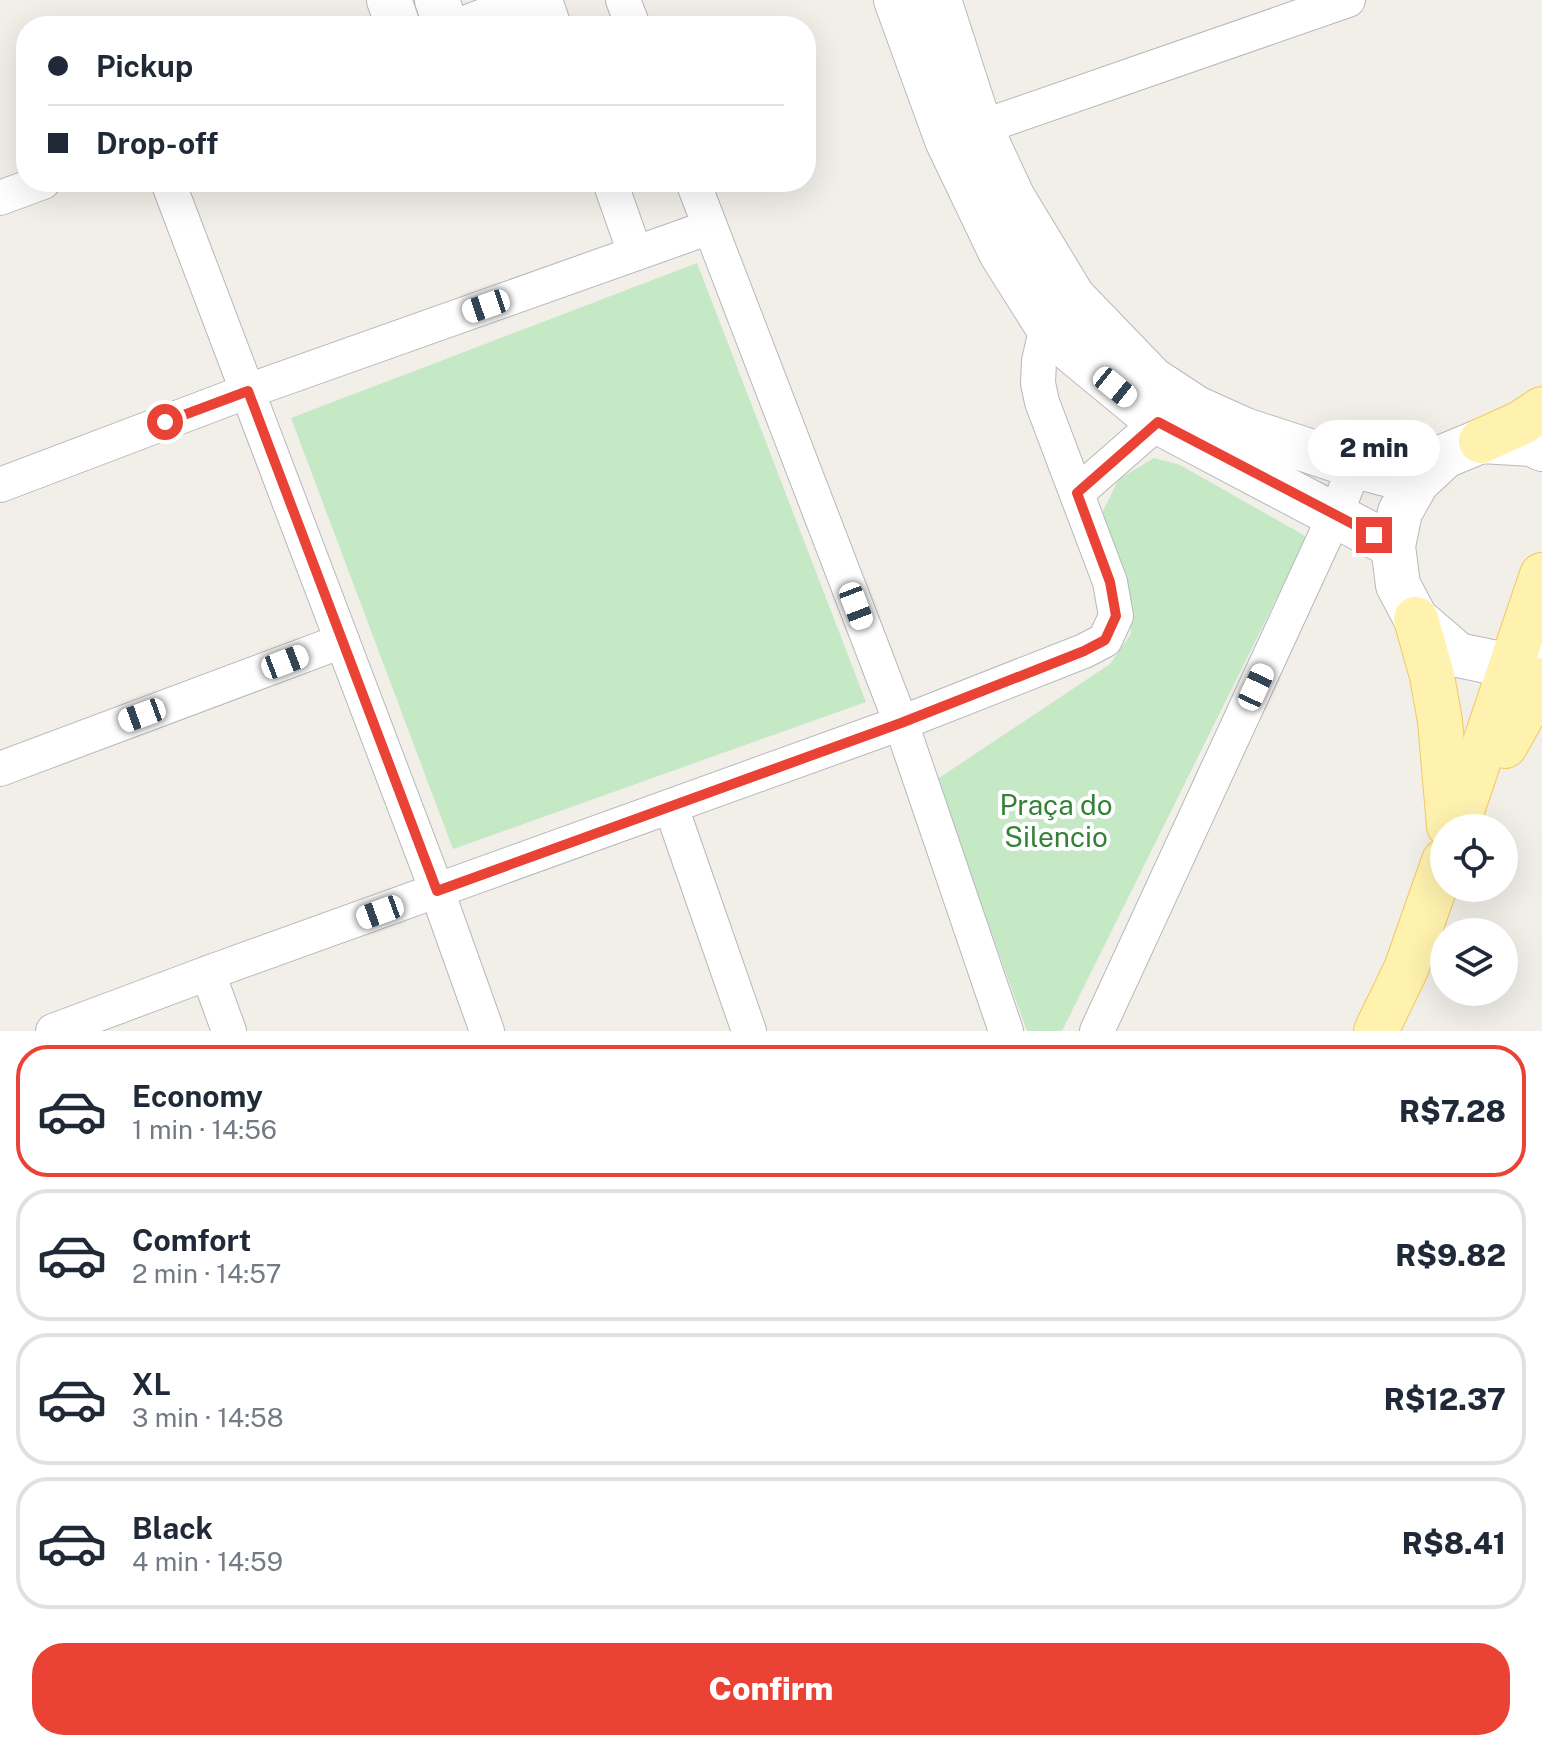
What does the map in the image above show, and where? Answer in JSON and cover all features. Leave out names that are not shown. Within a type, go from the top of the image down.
[{"type":"main road","points":[[1481,441],[1521,423],[1542,409]]},
{"type":"main road","points":[[1464,814],[1532,667],[1542,575]]},
{"type":"main road","points":[[1416,619],[1432,676],[1440,721],[1448,814]]},
{"type":"main road","points":[[1376,1031],[1406,969],[1430,901]]},
{"type":"street","points":[[498,16],[542,0]]},
{"type":"street","points":[[896,0],[964,134]]},
{"type":"street","points":[[939,0],[964,134],[1001,253],[1060,311],[1196,408],[1245,430],[1355,466],[1417,482]]},
{"type":"street","points":[[964,134],[1348,0]]},
{"type":"street","points":[[172,192],[437,891],[487,1031]]},
{"type":"street","points":[[614,192],[635,253]]},
{"type":"street","points":[[697,192],[901,723],[1006,1031]]},
{"type":"street","points":[[0,485],[248,391],[710,227]]},
{"type":"street","points":[[1060,311],[1073,352],[1158,422],[1393,546]]},
{"type":"street","points":[[53,1031],[901,723],[1105,640],[1116,616],[1110,582],[1042,402],[1038,383],[1039,361],[1060,311]]},
{"type":"street","points":[[1077,493],[1158,422]]},
{"type":"street","points":[[1532,667],[1458,655],[1416,619],[1398,585],[1393,546],[1400,512],[1417,482],[1445,456],[1481,441],[1532,444],[1542,449]]},
{"type":"street","points":[[1097,1031],[1355,466]]},
{"type":"street","points":[[0,769],[342,641]]},
{"type":"street","points":[[671,807],[749,1031]]},
{"type":"street","points":[[208,973],[229,1031]]},
{"type":"green space","points":[[697,263],[866,702],[453,849],[291,418]]},
{"type":"green space","name":"Praça do Silencio","points":[[1154,458],[1180,465],[1307,537],[1062,1031],[1027,1031],[936,780],[1110,664],[1131,634],[1127,586],[1106,530],[1103,511],[1119,479]]},
{"type":"route","points":[[165,422],[248,391],[437,891],[901,723],[1105,640],[1116,616],[1110,582],[1077,493],[1158,422],[1374,535]]}]
